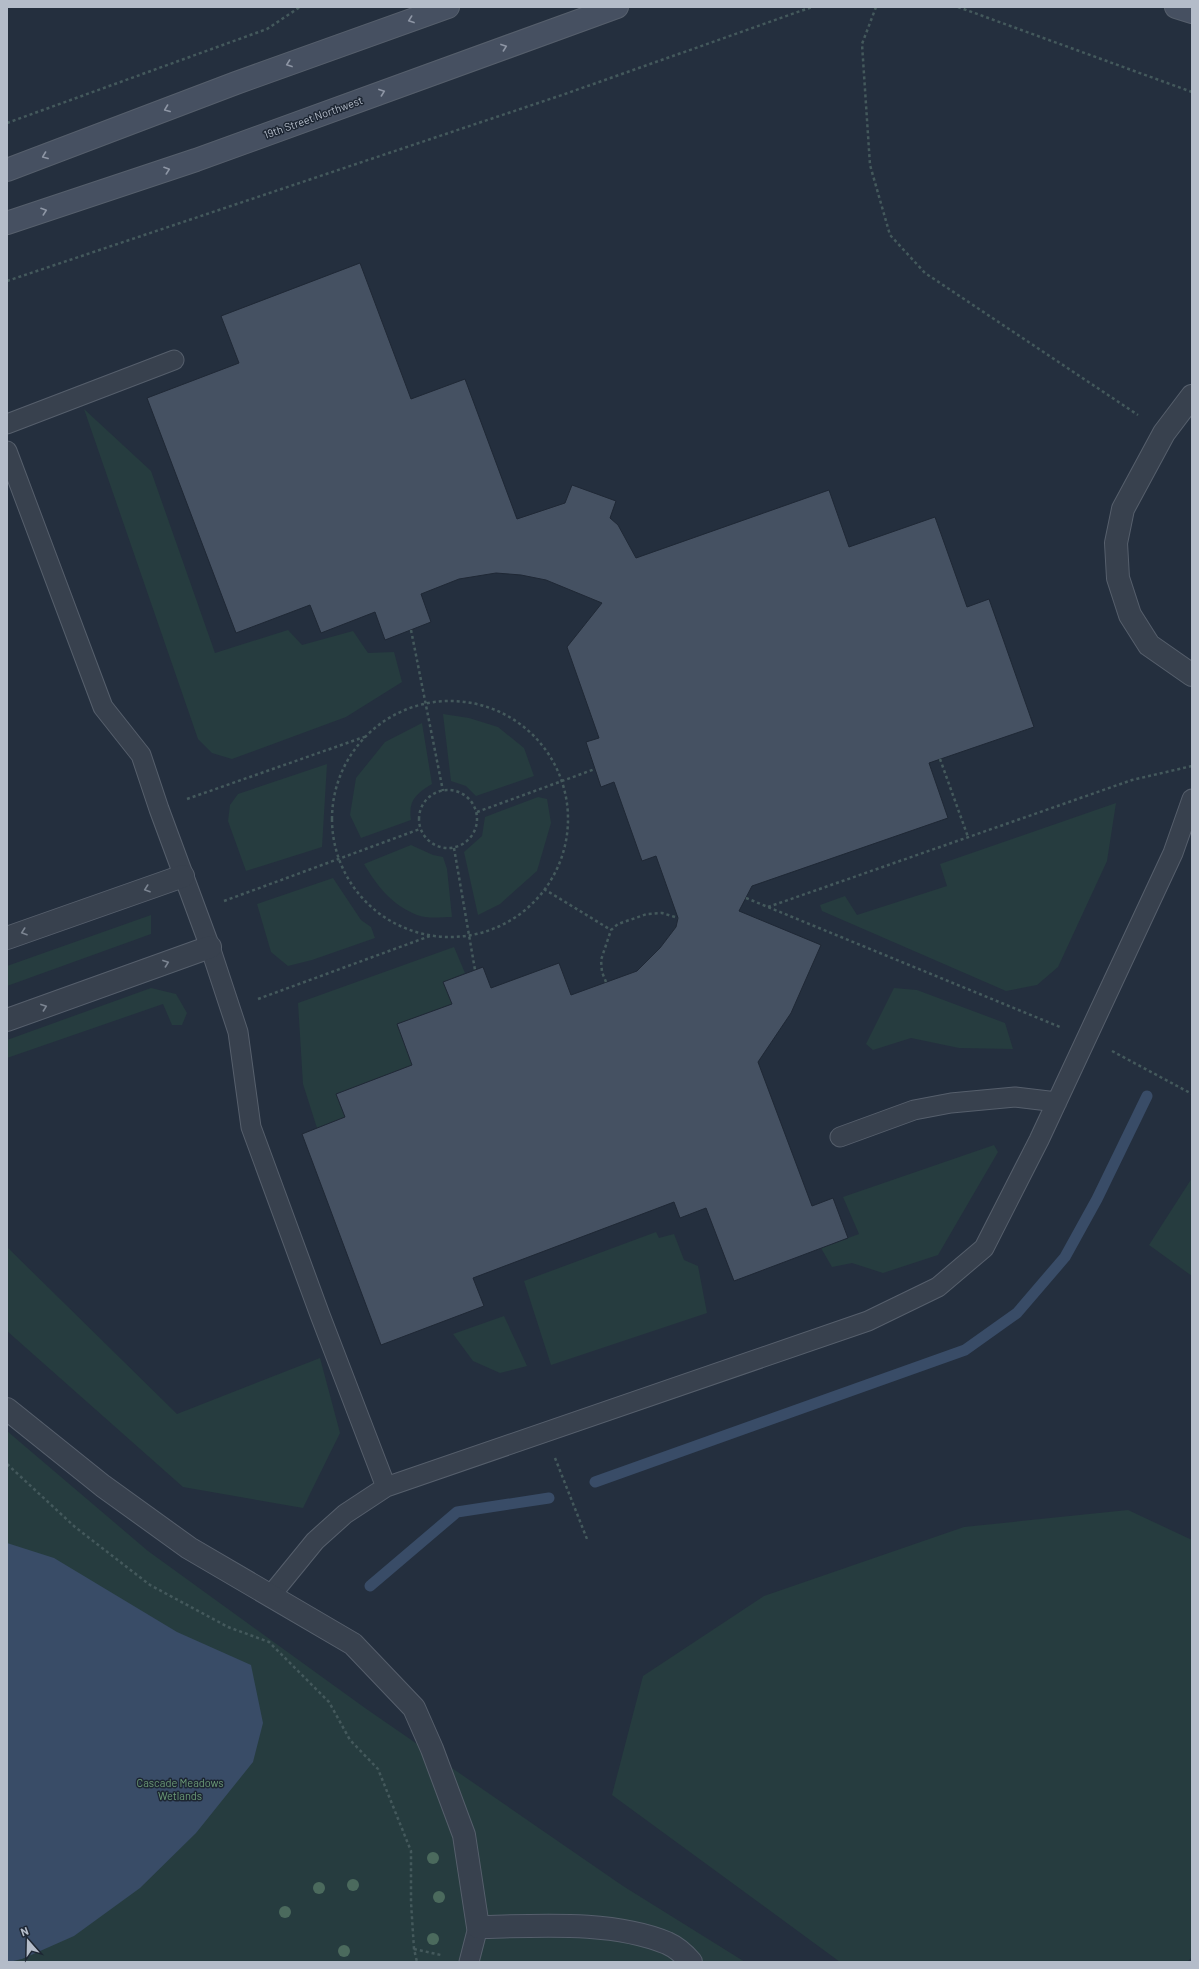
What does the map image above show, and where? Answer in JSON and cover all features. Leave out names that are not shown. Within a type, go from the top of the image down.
[{"type":"main road","points":[[7,170],[236,83],[448,7]]},
{"type":"main road","name":"19th Street Northwest","points":[[7,223],[196,160],[617,7]]},
{"type":"main road","points":[[1176,7],[1192,12]]},
{"type":"street","points":[[1192,396],[1164,433],[1123,509],[1116,543],[1118,578],[1130,615],[1149,645],[1192,675]]},
{"type":"street","points":[[7,938],[184,876]]},
{"type":"street","points":[[7,1020],[210,947]]},
{"type":"street","points":[[7,1409],[103,1486],[189,1548],[353,1644],[414,1708],[432,1749],[464,1835],[478,1926],[561,1925],[604,1928],[668,1943],[691,1962]]},
{"type":"lane","points":[[7,424],[174,360]]},
{"type":"lane","points":[[7,451],[103,707],[141,755],[159,809],[210,947],[238,1032],[251,1127],[320,1315],[386,1487]]},
{"type":"lane","points":[[271,1595],[315,1541],[344,1514],[386,1487],[868,1321],[938,1287],[984,1248],[1057,1102],[1173,853],[1192,799]]},
{"type":"lane","points":[[840,1137],[914,1110],[943,1105],[1015,1097],[1057,1102]]},
{"type":"lane","points":[[469,1962],[478,1926]]},
{"type":"path","points":[[7,123],[267,29],[300,7]]},
{"type":"path","points":[[7,281],[571,92],[812,7]]},
{"type":"path","points":[[876,7],[862,44],[870,165],[890,235],[925,273],[1164,433]]},
{"type":"path","points":[[958,7],[1192,92]]},
{"type":"path","points":[[411,630],[443,791]]},
{"type":"path","points":[[450,700],[489,706],[524,725],[550,754],[562,780],[566,790],[569,829],[559,867],[537,899],[506,923],[470,936],[430,936],[394,924],[363,900],[341,867],[331,829],[334,790],[351,754],[367,736],[377,725],[412,706],[450,700]]},
{"type":"path","points":[[159,809],[367,736]]},
{"type":"path","points":[[940,759],[968,837]]},
{"type":"path","points":[[768,907],[1132,780],[1192,766]]},
{"type":"path","points":[[477,812],[595,769]]},
{"type":"path","points":[[443,791],[457,792],[466,796],[473,803],[477,812],[478,821],[475,831],[470,839],[463,845],[454,848],[435,846],[427,840],[420,828],[419,813],[423,804],[430,796],[443,791]]},
{"type":"path","points":[[196,911],[420,828]]},
{"type":"path","points":[[454,848],[475,970]]},
{"type":"path","points":[[544,889],[612,930]]},
{"type":"path","points":[[746,898],[1087,1038],[1192,1094]]},
{"type":"path","points":[[606,982],[602,972],[601,960],[612,930],[618,924],[647,914],[662,914],[678,918]]},
{"type":"path","points":[[230,1009],[430,936]]},
{"type":"path","points":[[552,1450],[587,1539]]},
{"type":"path","points":[[7,1464],[75,1527],[150,1585],[228,1627],[269,1642],[329,1702],[350,1740],[378,1769],[411,1851],[411,1902],[414,1949],[417,1962]]},
{"type":"green space","points":[[84,409],[151,471],[215,653],[288,630],[302,645],[353,631],[368,653],[394,652],[402,682],[346,717],[232,759],[212,753],[198,739]]},
{"type":"green space","points":[[443,714],[469,718],[498,727],[524,748],[534,776],[476,796],[466,786],[451,781]]},
{"type":"green space","points":[[422,723],[432,784],[414,798],[410,813],[411,820],[361,838],[350,815],[356,778],[385,742]]},
{"type":"green space","points":[[327,764],[322,847],[246,871],[228,821],[230,805],[238,794]]},
{"type":"green space","points":[[538,797],[547,799],[551,823],[537,871],[500,904],[478,915],[464,852],[482,836],[485,817]]},
{"type":"green space","points":[[1116,803],[1107,861],[1058,967],[1037,985],[1006,991],[822,911],[820,905],[845,896],[857,915],[947,886],[940,864]]},
{"type":"green space","points":[[411,845],[433,855],[443,857],[447,869],[452,917],[425,917],[408,911],[386,894],[374,880],[364,864]]},
{"type":"green space","points":[[333,878],[361,920],[371,927],[375,938],[312,960],[288,966],[271,952],[257,904]]},
{"type":"green space","points":[[151,915],[151,934],[7,986],[7,966]]},
{"type":"green space","points":[[454,947],[465,973],[443,982],[452,1004],[397,1024],[412,1065],[336,1094],[345,1117],[317,1128],[303,1084],[298,1003]]},
{"type":"green space","points":[[151,988],[176,994],[187,1013],[182,1025],[172,1025],[163,1004],[7,1058],[7,1040]]},
{"type":"green space","points":[[894,988],[917,990],[1005,1023],[1013,1049],[959,1048],[911,1038],[873,1050],[866,1044]]},
{"type":"green space","points":[[994,1145],[998,1152],[938,1255],[883,1273],[852,1263],[832,1267],[821,1248],[859,1234],[843,1197]]},
{"type":"green space","points":[[1192,1178],[1192,1276],[1149,1245]]},
{"type":"green space","points":[[656,1232],[659,1238],[674,1234],[684,1260],[698,1266],[707,1313],[551,1365],[524,1281]]},
{"type":"green space","points":[[7,1247],[177,1414],[320,1358],[340,1433],[303,1508],[183,1487],[7,1331]]},
{"type":"green space","points":[[504,1316],[527,1366],[500,1373],[473,1361],[453,1334]]},
{"type":"green space","name":"Cascade Meadows Wetlands","points":[[7,1431],[148,1551],[365,1708],[623,1886],[745,1962],[7,1962]]},
{"type":"green space","points":[[1128,1510],[1192,1540],[1192,1957],[1187,1962],[840,1962],[612,1795],[643,1676],[764,1596],[964,1527]]},
{"type":"water","points":[[7,1543],[54,1558],[177,1632],[251,1665],[263,1723],[253,1762],[196,1833],[140,1888],[74,1936],[22,1959],[9,1962],[7,1962]]},
{"type":"building","points":[[360,263],[411,399],[465,379],[517,519],[565,503],[572,485],[616,501],[610,518],[618,525],[636,558],[829,490],[849,547],[935,517],[967,607],[989,599],[1034,727],[929,763],[948,818],[752,886],[739,911],[821,945],[791,1013],[758,1062],[812,1206],[833,1198],[848,1238],[734,1281],[706,1208],[680,1218],[674,1202],[473,1278],[484,1306],[381,1345],[302,1134],[345,1117],[336,1094],[412,1065],[397,1024],[452,1004],[443,982],[483,967],[491,988],[559,963],[571,995],[637,971],[660,948],[676,927],[678,918],[656,856],[642,861],[614,782],[601,787],[586,742],[599,738],[567,647],[602,603],[546,580],[521,575],[496,573],[459,579],[421,594],[431,622],[385,640],[375,612],[321,633],[310,605],[236,633],[147,398],[239,363],[221,316]]},
{"type":"waterway","points":[[595,1482],[965,1350],[1017,1313],[1065,1257],[1097,1199],[1147,1096]]},
{"type":"waterway","points":[[370,1586],[457,1512],[549,1498]]}]
